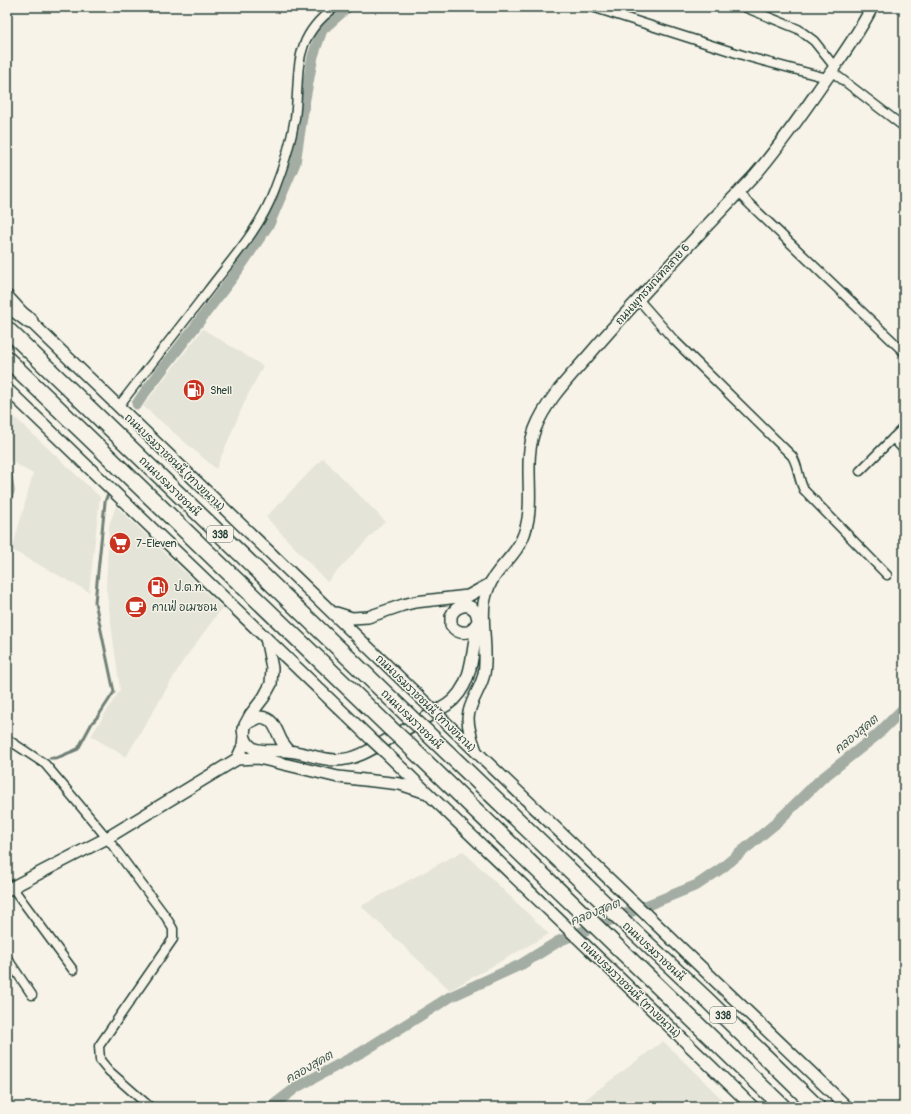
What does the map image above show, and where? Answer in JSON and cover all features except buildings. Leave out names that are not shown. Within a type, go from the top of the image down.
[{"type":"highway","points":[[7,304],[30,322]]},
{"type":"highway","name":"ถนนบรมราชชนนี","points":[[7,329],[817,1107]]},
{"type":"highway","name":"ถนนบรมราชชนนี","points":[[7,359],[783,1107]]},
{"type":"highway","points":[[7,365],[45,395]]},
{"type":"main road","name":"ถนนพุทธมณฑลสาย 6","points":[[476,751],[468,726],[468,716],[484,674],[486,648],[484,602],[490,584],[513,555],[522,540],[530,504],[529,452],[534,430],[541,416],[557,392],[638,299],[770,158],[831,72],[872,7]]},
{"type":"main road","name":"ถนนบรมราชชนนี (ทางขนาน)","points":[[7,296],[30,322],[847,1107]]},
{"type":"main road","name":"ถนนบรมราชชนนี (ทางขนาน)","points":[[7,389],[563,923],[750,1106]]},
{"type":"main road","name":"ถนนพุทธมณฑลสาย 6","points":[[330,611],[344,617],[368,618],[415,602],[468,596],[490,584]]},
{"type":"main road","points":[[443,600],[460,606],[465,606],[476,612],[477,623],[486,648]]},
{"type":"main road","points":[[244,731],[247,742],[256,750],[289,751],[326,759],[351,758],[367,752],[447,705],[457,697],[467,681],[477,623],[484,602]]},
{"type":"main road","points":[[460,606],[456,608],[450,616],[451,625],[454,629],[458,632],[467,633],[471,631],[477,623]]},
{"type":"main road","points":[[237,759],[243,746],[244,731],[271,684],[272,668],[266,638]]},
{"type":"main road","points":[[244,731],[260,717],[268,719],[275,726],[281,740],[289,751]]},
{"type":"main road","points":[[244,731],[245,746],[248,750],[253,754],[267,760]]},
{"type":"main road","points":[[10,888],[107,838],[237,759],[248,758],[267,760],[338,776],[400,784],[428,794]]},
{"type":"street","points":[[118,406],[237,254],[264,214],[285,161],[294,119],[300,56],[311,30],[335,7]]},
{"type":"street","points":[[592,7],[752,58],[831,72]]},
{"type":"street","points":[[744,7],[798,29],[814,41],[831,72],[904,127]]},
{"type":"street","points":[[738,193],[904,352]]},
{"type":"street","points":[[638,299],[673,339],[792,456],[796,462],[799,479],[804,490],[887,575]]},
{"type":"street","points":[[860,471],[904,428]]},
{"type":"street","points":[[893,438],[904,450]]},
{"type":"street","points":[[7,739],[45,764],[78,801],[166,917],[173,929],[173,939],[99,1046],[100,1060],[109,1071],[150,1107]]},
{"type":"street","points":[[10,888],[73,970]]},
{"type":"street","points":[[7,958],[32,995]]},
{"type":"shaded area","points":[[203,329],[263,366],[245,401],[216,469],[143,406]]},
{"type":"shaded area","points":[[7,410],[100,497],[89,592],[12,550],[33,474],[7,459]]},
{"type":"shaded area","points":[[323,458],[385,521],[327,582],[266,517]]},
{"type":"shaded area","points":[[7,474],[12,474],[14,491],[7,518]]},
{"type":"shaded area","points":[[116,506],[222,608],[183,661],[126,757],[91,736],[120,690],[106,587],[109,525]]},
{"type":"shaded area","points":[[463,851],[549,934],[450,990],[361,906]]},
{"type":"shaded area","points":[[663,1041],[730,1107],[575,1107]]},
{"type":"waterway","points":[[137,404],[236,273],[269,224],[295,163],[313,56],[322,30],[348,7]]},
{"type":"waterway","points":[[50,758],[57,758],[78,749],[92,723],[114,692],[95,602],[105,502],[107,496]]},
{"type":"waterway","name":"คลองสุคต","points":[[271,1107],[297,1087],[362,1052],[450,997],[522,964],[559,941],[697,885],[722,868],[775,824],[820,780],[877,735],[904,708]]},
{"type":"place","name":"Shell","points":[[194,390]]},
{"type":"place","name":"7-Eleven","points":[[120,543]]},
{"type":"place","name":"ป.ต.ท.","points":[[158,587]]},
{"type":"place","name":"คาเฟ่ อเมซอน","points":[[136,607]]}]
